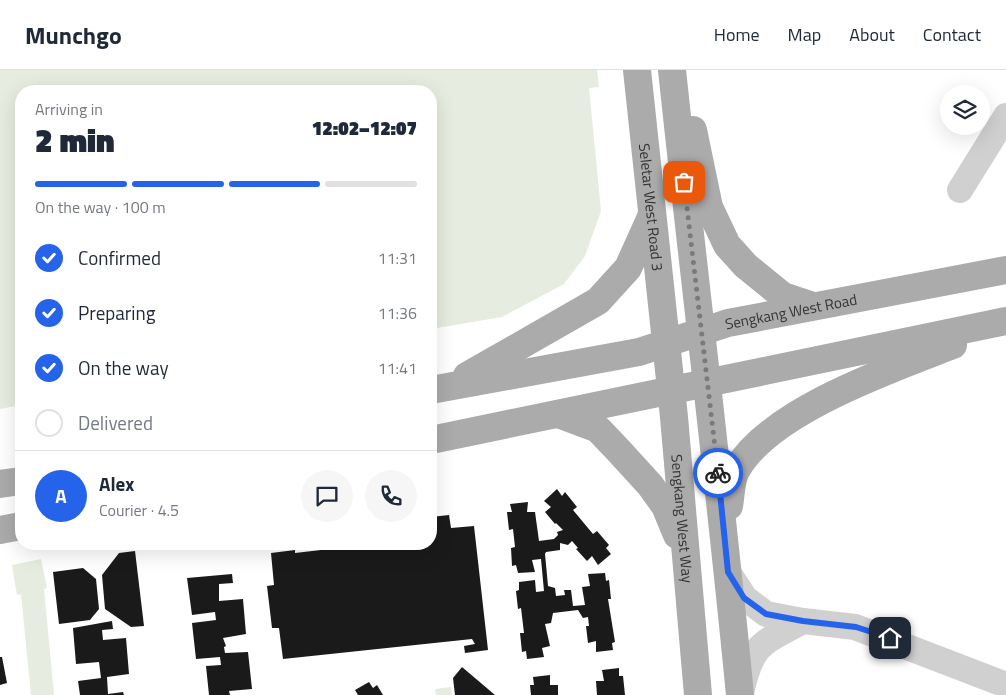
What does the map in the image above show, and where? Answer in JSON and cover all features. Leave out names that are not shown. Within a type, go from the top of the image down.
[{"type":"main road","name":"Seletar West Road 3","points":[[636,70],[651,216],[667,343]]},
{"type":"main road","points":[[672,70],[699,332],[724,528],[740,695]]},
{"type":"main road","points":[[681,70],[709,207],[726,245],[746,266],[783,296],[813,306]]},
{"type":"main road","points":[[440,388],[598,301],[628,268],[651,216]]},
{"type":"main road","name":"Sengkang West Road","points":[[440,388],[639,352],[728,323],[1006,270]]},
{"type":"main road","points":[[437,439],[1006,321]]},
{"type":"main road","points":[[724,528],[735,471],[752,446],[778,425],[886,371],[1006,325]]},
{"type":"main road","name":"Sengkang West Way","points":[[667,343],[698,695]]},
{"type":"main road","points":[[558,414],[598,429],[650,485],[665,506],[687,560]]},
{"type":"main road","points":[[0,484],[15,482]]},
{"type":"main road","points":[[0,530],[15,527]]},
{"type":"street","points":[[960,190],[1006,116]]},
{"type":"street","points":[[728,572],[744,598],[766,614],[803,621],[856,627],[1006,685]]},
{"type":"street","points":[[740,695],[747,666],[754,652],[770,639],[803,621]]},
{"type":"shaded area","points":[[0,70],[597,70],[599,87],[589,88],[601,211],[585,256],[564,284],[502,317],[437,328],[437,85],[15,85],[15,406],[0,409]]},
{"type":"shaded area","points":[[41,559],[47,588],[44,589],[54,695],[31,695],[21,594],[17,595],[12,565]]},
{"type":"shaded area","points":[[451,687],[452,695],[436,695],[435,689]]},
{"type":"building","points":[[557,489],[562,496],[565,492],[577,507],[573,510],[593,534],[597,531],[609,545],[606,548],[611,554],[598,565],[592,556],[587,561],[576,549],[578,548],[572,541],[568,545],[560,543],[560,550],[546,552],[545,554],[548,586],[555,588],[556,596],[565,595],[564,590],[571,590],[573,606],[585,605],[582,587],[590,586],[588,574],[605,573],[606,581],[609,580],[611,599],[608,599],[615,642],[612,643],[613,650],[596,652],[596,641],[588,643],[586,626],[589,626],[588,617],[583,618],[578,610],[553,613],[551,623],[545,624],[550,646],[542,648],[544,657],[527,659],[526,651],[522,652],[520,633],[524,633],[521,608],[518,609],[516,591],[519,590],[519,582],[535,580],[536,592],[544,591],[541,559],[532,560],[535,572],[518,573],[516,565],[512,566],[511,548],[515,547],[513,529],[509,530],[507,512],[512,512],[510,504],[528,502],[527,512],[535,512],[539,541],[554,539],[558,535],[557,532],[563,530],[545,512],[551,507],[544,501]]},
{"type":"building","points":[[449,515],[451,528],[474,526],[488,650],[465,653],[464,646],[475,644],[472,639],[283,659],[279,628],[272,628],[267,586],[274,585],[271,553],[295,550],[295,553],[321,550],[437,550],[437,516]]},
{"type":"building","points":[[135,551],[144,626],[131,627],[105,609],[102,575],[119,553]]},
{"type":"building","points":[[83,568],[96,579],[99,609],[90,620],[59,624],[53,572]]},
{"type":"building","points":[[232,574],[233,583],[219,584],[219,601],[243,599],[246,634],[223,638],[226,646],[224,647],[225,653],[248,652],[252,689],[229,691],[230,695],[209,695],[206,666],[221,665],[220,657],[196,659],[192,623],[216,620],[215,612],[192,615],[187,578]]},
{"type":"building","points":[[112,621],[113,629],[102,630],[103,640],[126,638],[129,674],[107,677],[108,694],[123,692],[124,695],[80,695],[78,681],[101,678],[99,662],[76,664],[73,628]]},
{"type":"building","points":[[0,657],[2,657],[7,683],[0,685]]},
{"type":"building","points":[[462,667],[495,695],[455,695],[453,678]]},
{"type":"building","points":[[619,668],[619,676],[623,676],[625,695],[597,695],[596,681],[604,681],[602,670]]},
{"type":"building","points":[[550,675],[550,685],[558,685],[558,695],[531,695],[530,685],[534,685],[533,677]]},
{"type":"building","points":[[369,682],[373,688],[377,685],[383,695],[358,695],[355,690]]},
{"type":"way so far","points":[[684,182],[699,332],[718,473]]},
{"type":"route","points":[[718,473],[728,572],[744,598],[766,614],[803,621],[856,627],[890,638]]}]
